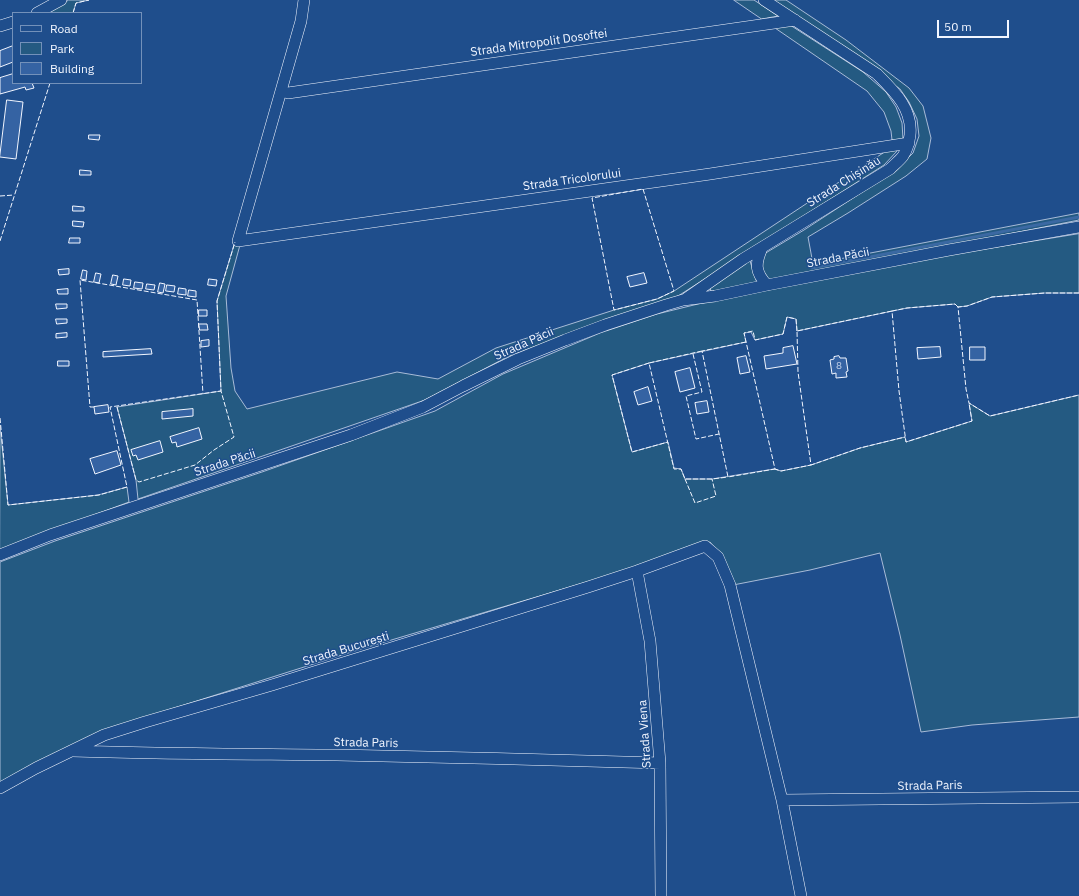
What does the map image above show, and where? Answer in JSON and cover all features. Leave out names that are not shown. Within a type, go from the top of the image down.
[{"type":"street","points":[[39,12],[61,0]]},
{"type":"street","name":"Strada Tricolorului","points":[[304,0],[301,21],[238,241],[687,177],[909,143]]},
{"type":"street","name":"Strada Chișinău","points":[[683,300],[742,259],[890,169],[903,155],[909,143],[911,128],[909,116],[902,102],[890,86],[877,74],[764,0]]},
{"type":"street","name":"Strada Mitropolit Dosoftei","points":[[288,93],[795,20]]},
{"type":"street","points":[[0,26],[12,22]]},
{"type":"street","name":"Strada Păcii","points":[[0,555],[57,533],[351,435],[423,407],[518,359],[605,325],[683,300],[715,296],[949,250],[1079,227]]},
{"type":"street","points":[[762,248],[757,259],[757,270],[767,285]]},
{"type":"street","name":"Strada București","points":[[0,788],[36,768],[104,735],[272,685],[637,571],[705,546],[718,557],[730,585],[782,800]]},
{"type":"street","name":"Strada Viena","points":[[637,571],[650,641],[660,763],[661,896]]},
{"type":"street","name":"Strada Paris","points":[[72,751],[533,759],[660,763]]},
{"type":"street","name":"Strada Paris","points":[[782,800],[1079,797]]},
{"type":"street","points":[[782,800],[801,896]]},
{"type":"green space","points":[[69,0],[89,0],[76,3],[73,12],[50,12]]},
{"type":"green space","points":[[734,0],[754,0],[778,16],[762,19]]},
{"type":"green space","points":[[770,0],[786,0],[846,40],[909,88],[923,106],[931,138],[927,159],[906,176],[808,237],[813,264],[1079,213],[1079,220],[772,281],[766,277],[761,271],[764,254],[804,230],[896,170],[913,153],[919,136],[917,119],[909,102],[900,89]]},
{"type":"green space","points":[[790,25],[863,72],[886,92],[896,107],[902,123],[903,139],[892,140],[891,131],[884,112],[867,91],[775,28]]},
{"type":"green space","points":[[888,150],[898,150],[884,165],[678,296],[509,356],[425,400],[138,499],[136,480],[117,407],[221,391],[217,301],[234,245],[240,245],[226,296],[231,368],[235,391],[247,409],[397,372],[438,379],[496,348],[614,310],[657,299],[674,291]]},
{"type":"green space","points":[[1079,234],[1079,293],[1044,293],[992,297],[967,306],[958,307],[955,304],[907,308],[797,331],[796,319],[787,317],[783,334],[755,340],[751,332],[744,333],[746,342],[649,363],[612,375],[632,452],[668,442],[674,468],[681,469],[685,479],[712,479],[774,469],[781,471],[811,465],[860,448],[905,437],[906,442],[972,421],[969,403],[990,416],[1079,395],[1079,717],[972,725],[921,732],[880,553],[810,570],[733,585],[723,558],[710,542],[614,574],[361,649],[105,730],[0,783],[0,562],[55,541],[262,472],[435,411],[503,374],[600,333],[657,314],[799,283],[954,254]]},
{"type":"green space","points":[[750,261],[757,283],[712,293],[709,286]]},
{"type":"green space","points":[[0,426],[8,505],[98,495],[127,487],[129,502],[0,550]]},
{"type":"building","points":[[12,46],[12,62],[0,67],[0,51]]},
{"type":"building","points":[[12,74],[12,84],[32,84],[34,88],[26,90],[25,87],[0,94],[0,78]]},
{"type":"building","points":[[7,100],[23,102],[16,159],[0,157]]},
{"type":"building","points":[[89,135],[100,135],[99,140],[89,139]]},
{"type":"building","points":[[80,170],[91,171],[91,175],[80,175]]},
{"type":"building","points":[[73,206],[84,207],[84,211],[73,211]]},
{"type":"building","points":[[73,221],[84,222],[83,227],[73,226]]},
{"type":"building","points":[[70,238],[80,238],[80,243],[69,243]]},
{"type":"building","points":[[69,269],[69,274],[59,275],[58,270]]},
{"type":"building","points":[[83,270],[87,271],[86,280],[81,279]]},
{"type":"building","points":[[96,273],[101,274],[99,283],[94,282]]},
{"type":"building","points":[[644,273],[647,283],[630,287],[627,277]]},
{"type":"building","points":[[113,275],[118,276],[116,285],[111,284]]},
{"type":"building","points":[[124,279],[131,280],[130,286],[123,285]]},
{"type":"building","points":[[209,279],[217,280],[216,286],[208,285]]},
{"type":"building","points":[[135,282],[143,283],[142,289],[134,288]]},
{"type":"building","points":[[160,283],[165,284],[163,293],[158,292]]},
{"type":"building","points":[[147,284],[155,285],[154,290],[146,289]]},
{"type":"building","points":[[167,285],[175,286],[174,292],[166,291]]},
{"type":"building","points":[[179,288],[186,289],[186,295],[178,294]]},
{"type":"building","points":[[68,289],[68,294],[58,294],[57,290]]},
{"type":"building","points":[[189,290],[196,291],[196,297],[188,296]]},
{"type":"building","points":[[56,304],[67,304],[67,308],[57,309]]},
{"type":"building","points":[[199,310],[207,310],[207,316],[199,316]]},
{"type":"building","points":[[56,319],[67,319],[67,323],[57,324]]},
{"type":"building","points":[[199,324],[207,324],[208,330],[200,330]]},
{"type":"building","points":[[67,333],[67,337],[56,338],[56,334]]},
{"type":"building","points":[[209,340],[209,346],[201,347],[201,341]]},
{"type":"building","points":[[793,346],[797,364],[766,369],[764,356],[783,353],[783,348]]},
{"type":"building","points":[[940,347],[941,357],[918,359],[917,348]]},
{"type":"building","points":[[970,347],[985,347],[985,360],[970,360]]},
{"type":"building","points":[[151,349],[152,354],[103,357],[103,352]]},
{"type":"building","points":[[746,356],[750,372],[740,374],[737,358]]},
{"type":"building","points":[[839,356],[840,358],[846,358],[848,371],[846,372],[847,377],[836,378],[836,373],[832,374],[830,360]]},
{"type":"building","points":[[58,361],[69,361],[69,366],[58,366]]},
{"type":"building","points":[[690,368],[695,388],[680,392],[675,372]]},
{"type":"building","points":[[648,387],[652,401],[638,405],[634,392]]},
{"type":"building","points":[[707,401],[709,412],[697,414],[695,403]]},
{"type":"building","points":[[108,405],[109,412],[95,414],[94,407]]},
{"type":"building","points":[[193,409],[193,416],[162,419],[162,412]]},
{"type":"building","points":[[199,428],[202,439],[177,447],[176,442],[172,443],[170,437]]},
{"type":"building","points":[[160,441],[163,452],[138,460],[136,455],[133,456],[131,450]]},
{"type":"building","points":[[117,451],[121,465],[95,474],[90,459]]},
{"type":"waterway","points":[[812,268],[1079,217]]},
{"type":"fence","points":[[73,12],[76,3],[89,0]]},
{"type":"fence","points":[[0,241],[50,84]]},
{"type":"fence","points":[[643,189],[674,291],[657,299],[614,310],[592,198],[643,189]]},
{"type":"fence","points":[[0,196],[14,195]]},
{"type":"fence","points":[[0,418],[8,505],[99,495],[127,487],[110,407],[221,391],[217,301],[235,242]]},
{"type":"fence","points":[[94,407],[90,407],[80,280],[197,300],[203,394]]},
{"type":"fence","points":[[1079,293],[1045,293],[992,297],[967,306],[958,307],[966,389],[969,403],[990,416],[1079,395]]},
{"type":"fence","points":[[958,307],[955,304],[907,308],[892,311],[899,391],[906,442],[972,421],[969,403]]},
{"type":"fence","points":[[892,311],[797,331],[798,372],[811,465],[860,448],[905,437]]},
{"type":"fence","points":[[797,331],[796,319],[787,317],[783,334],[755,340],[753,331],[744,333],[775,469],[781,471],[811,465]]},
{"type":"fence","points":[[746,342],[702,351],[728,477],[775,469]]},
{"type":"fence","points":[[702,351],[649,363],[674,469],[681,469],[685,479],[712,479],[728,477]]},
{"type":"fence","points":[[693,354],[702,392],[686,396],[696,439],[719,434]]},
{"type":"fence","points":[[649,363],[612,375],[632,452],[668,442]]},
{"type":"fence","points":[[117,407],[136,480],[139,482],[195,465],[234,437],[221,391]]},
{"type":"fence","points":[[685,479],[695,503],[716,496],[712,479]]}]
